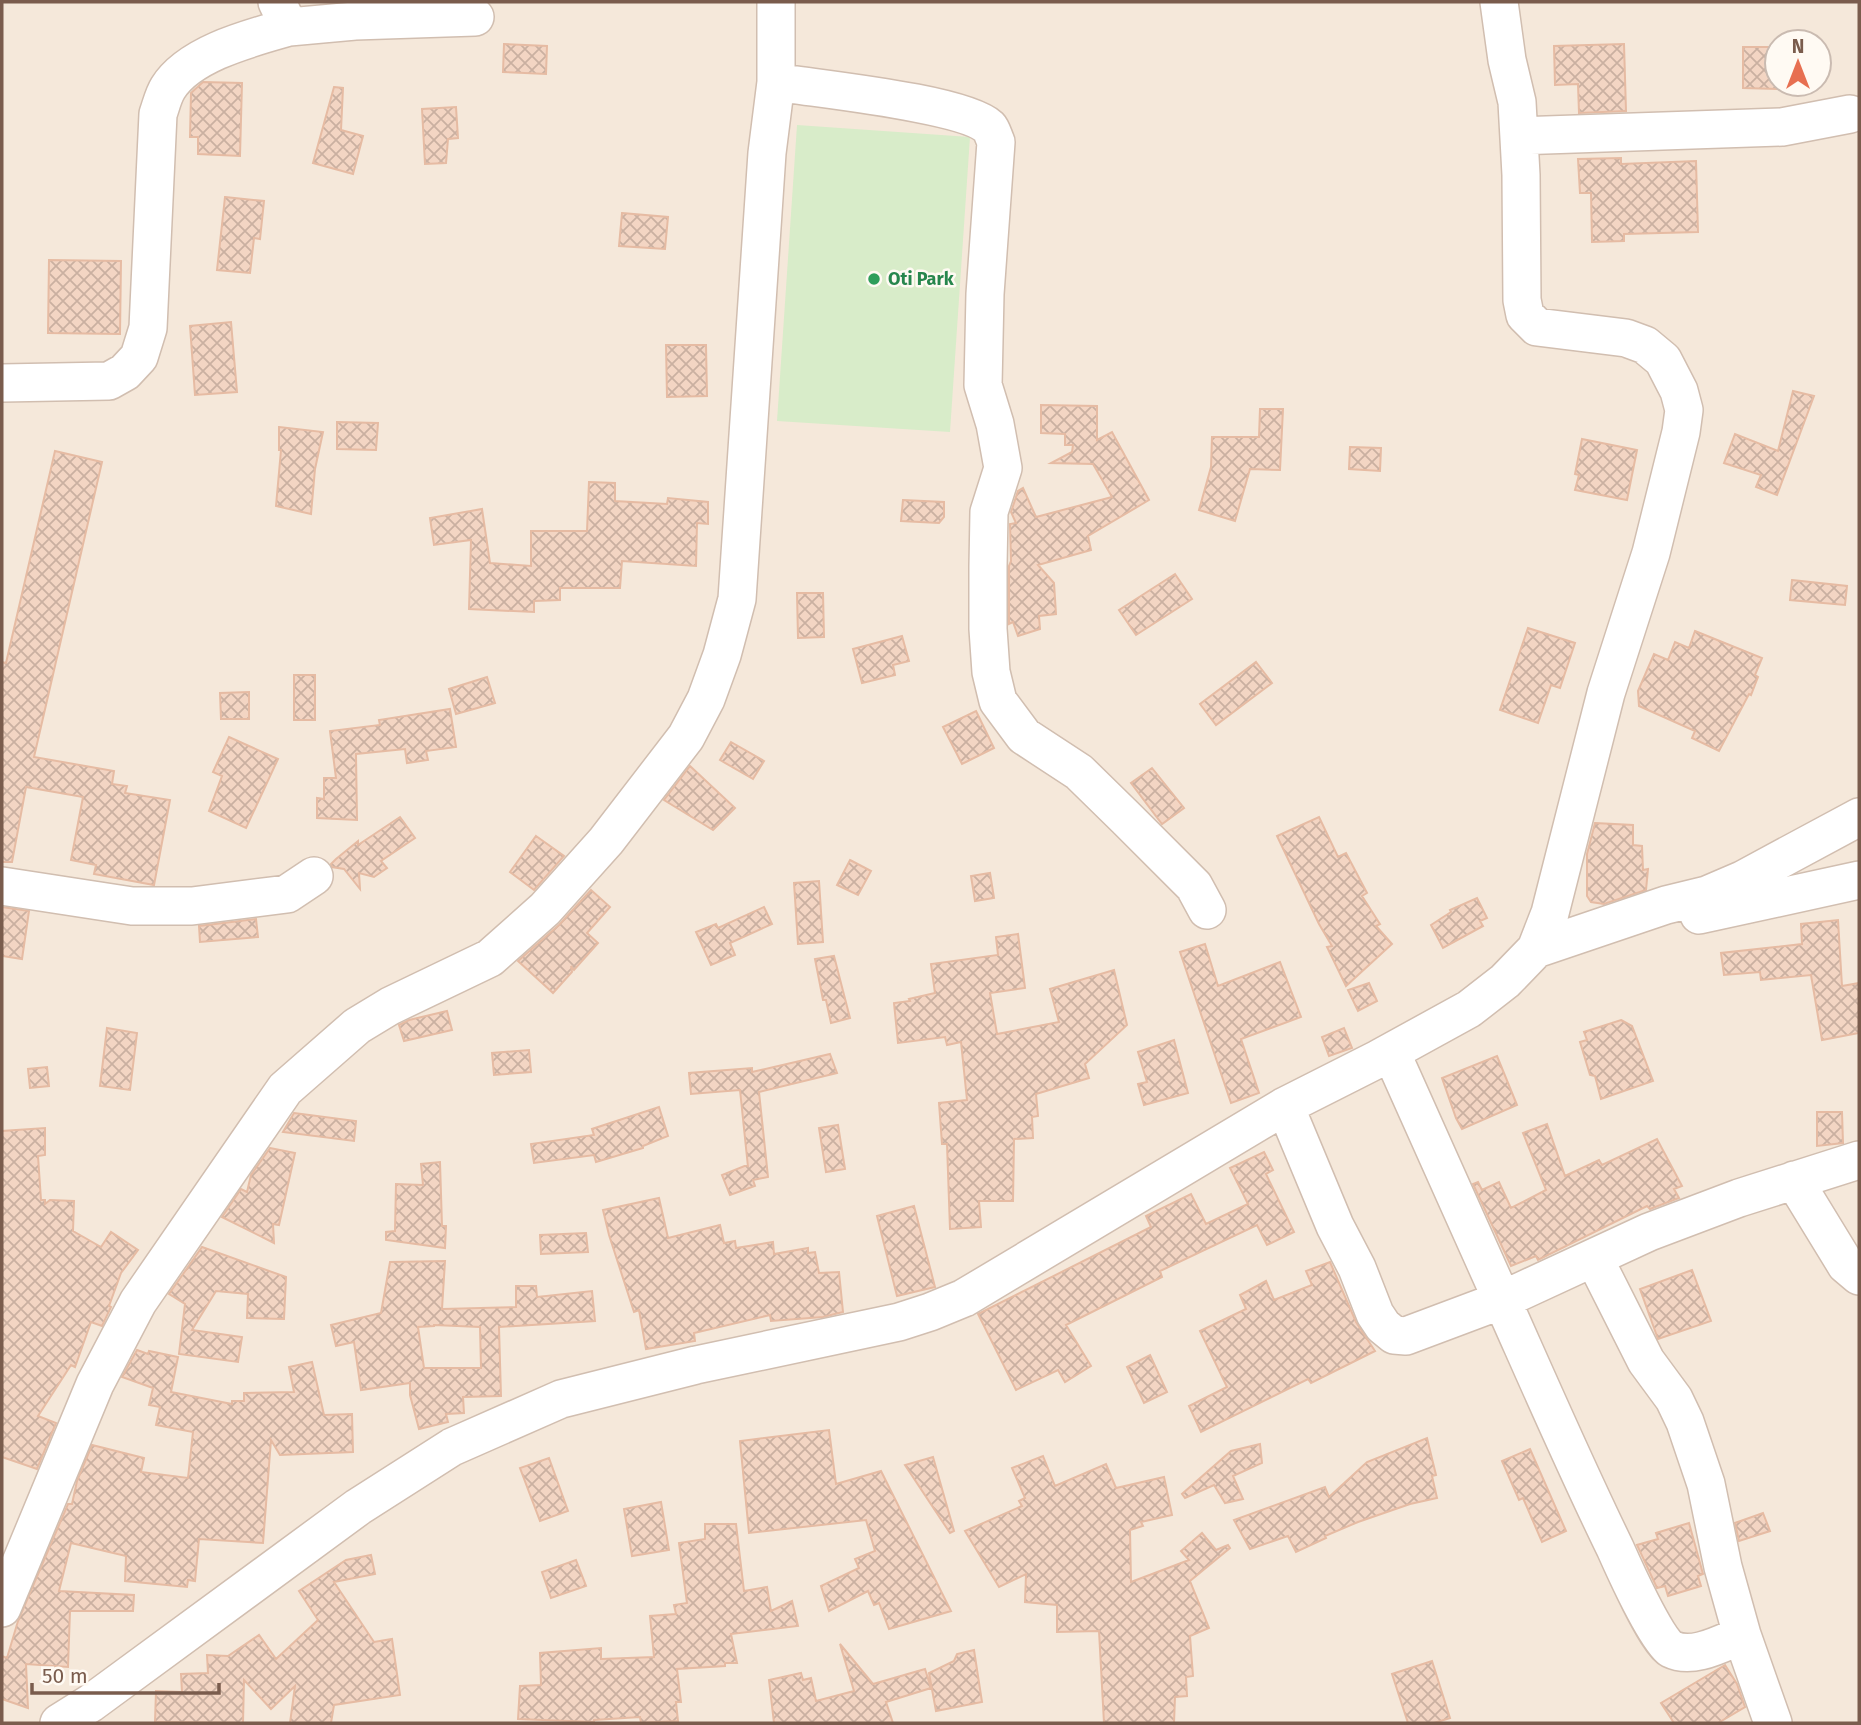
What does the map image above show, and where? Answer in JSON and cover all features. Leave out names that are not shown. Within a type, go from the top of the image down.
[{"type":"street","points":[[2,1608],[95,1384],[138,1302],[285,1089],[357,1026],[390,1006],[490,958],[545,909],[606,841],[686,737],[706,699],[722,655],[737,599],[766,153],[776,82],[776,2]]},
{"type":"street","points":[[59,1723],[91,1703],[358,1507],[452,1447],[561,1399],[696,1364],[899,1321],[964,1298],[1285,1106],[1469,1009],[1505,981],[1536,949],[1550,913],[1606,693],[1651,553],[1684,410],[1679,391],[1662,360],[1645,345],[1626,338],[1537,327],[1525,315],[1522,300],[1517,103],[1507,60],[1499,2]]},
{"type":"street","points":[[2,383],[109,381],[125,372],[139,358],[148,328],[158,114],[167,89],[185,69],[245,40],[283,14],[355,20],[475,17]]},
{"type":"street","points":[[776,82],[904,101],[963,114],[989,128],[996,142],[985,294],[983,385],[995,424],[1003,468],[989,512],[988,552],[988,629],[991,672],[998,701],[1024,736],[1079,772],[1136,827],[1194,886],[1207,910]]},
{"type":"street","points":[[1519,136],[1782,127],[1850,114]]},
{"type":"street","points":[[1536,949],[1618,920],[1707,895],[1742,880],[1859,817]]},
{"type":"street","points":[[2,886],[132,905],[192,906],[287,894],[314,876]]},
{"type":"street","points":[[1618,920],[1692,916],[1859,880]]},
{"type":"street","points":[[1391,1052],[1589,1496],[1636,1595],[1668,1648],[1681,1653],[1703,1650],[1742,1635]]},
{"type":"street","points":[[1285,1106],[1375,1314],[1383,1326],[1394,1335],[1406,1336],[1502,1300],[1649,1232],[1794,1180],[1859,1160]]},
{"type":"street","points":[[1794,1180],[1846,1265],[1859,1276]]},
{"type":"street","points":[[1594,1258],[1646,1361],[1674,1398],[1685,1422],[1706,1484],[1723,1567],[1742,1635],[1773,1723]]},
{"type":"shaded area","points":[[2,2],[1859,2],[1859,1723],[2,1723]]},
{"type":"green space","name":"Oti Park","points":[[797,125],[970,137],[950,432],[777,421]]},
{"type":"building","points":[[504,44],[547,46],[546,74],[503,72]]},
{"type":"building","points":[[1624,44],[1626,111],[1579,113],[1578,84],[1555,85],[1554,46]]},
{"type":"building","points":[[1743,47],[1763,47],[1763,89],[1743,88]]},
{"type":"building","points":[[203,82],[242,83],[240,156],[198,154],[198,137],[190,137],[191,93]]},
{"type":"building","points":[[334,87],[343,88],[341,130],[363,136],[353,174],[313,163]]},
{"type":"building","points":[[456,107],[458,138],[448,139],[446,163],[425,164],[422,109]]},
{"type":"building","points":[[1621,158],[1621,164],[1696,161],[1698,232],[1624,234],[1624,241],[1592,242],[1591,193],[1580,193],[1578,159]]},
{"type":"building","points":[[225,197],[264,201],[260,239],[254,238],[250,273],[217,270]]},
{"type":"building","points":[[622,213],[668,217],[665,249],[619,246]]},
{"type":"building","points":[[49,260],[121,261],[120,334],[48,333]]},
{"type":"building","points":[[231,322],[237,392],[195,395],[190,326]]},
{"type":"building","points":[[666,345],[706,345],[707,396],[667,397]]},
{"type":"building","points":[[1793,391],[1814,396],[1777,495],[1756,487],[1761,475],[1724,463],[1735,434],[1778,451]]},
{"type":"building","points":[[1041,405],[1097,406],[1097,440],[1112,432],[1149,500],[1088,536],[1091,550],[1038,565],[1054,583],[1056,614],[1039,616],[1040,629],[1018,636],[1013,622],[1009,624],[1009,566],[1010,524],[1016,523],[1011,512],[1018,491],[1023,488],[1036,517],[1112,497],[1093,464],[1051,463],[1072,452],[1073,445],[1065,445],[1065,434],[1041,433]]},
{"type":"building","points":[[1260,409],[1283,409],[1280,470],[1250,469],[1235,521],[1199,510],[1211,467],[1212,437],[1259,437]]},
{"type":"building","points":[[337,422],[378,423],[376,450],[337,449]]},
{"type":"building","points":[[279,427],[323,432],[315,469],[311,514],[276,506],[281,450]]},
{"type":"building","points":[[1582,439],[1637,450],[1627,500],[1575,490],[1579,475],[1575,474]]},
{"type":"building","points":[[1350,447],[1381,448],[1380,471],[1349,469]]},
{"type":"building","points":[[55,451],[102,462],[34,757],[114,771],[112,784],[127,786],[125,793],[170,800],[154,885],[94,874],[96,865],[71,860],[83,797],[26,787],[12,862],[2,862],[2,662],[6,663]]},
{"type":"building","points":[[589,482],[615,483],[615,501],[667,504],[668,498],[708,502],[708,524],[697,523],[696,566],[622,561],[620,588],[560,588],[560,600],[534,601],[534,612],[469,609],[471,540],[434,545],[430,518],[482,509],[490,563],[531,566],[531,531],[587,531]]},
{"type":"building","points":[[903,500],[944,502],[944,517],[939,523],[901,521]]},
{"type":"building","points":[[1175,574],[1192,599],[1136,635],[1119,610]]},
{"type":"building","points":[[1792,580],[1847,586],[1845,605],[1790,600]]},
{"type":"building","points":[[797,593],[823,593],[824,637],[798,638]]},
{"type":"building","points":[[1528,628],[1575,643],[1560,688],[1551,685],[1538,723],[1500,710]]},
{"type":"building","points":[[1695,631],[1762,658],[1751,695],[1749,694],[1719,751],[1692,738],[1695,731],[1639,706],[1638,691],[1654,654],[1668,660],[1675,642],[1689,648]]},
{"type":"building","points":[[902,636],[909,661],[893,665],[895,675],[862,683],[853,649]]},
{"type":"building","points":[[1256,662],[1272,683],[1216,725],[1200,704]]},
{"type":"building","points":[[294,675],[315,675],[315,720],[294,720]]},
{"type":"building","points":[[487,677],[495,703],[456,714],[449,689]]},
{"type":"building","points":[[249,692],[249,719],[221,719],[220,693]]},
{"type":"building","points":[[450,709],[456,747],[426,751],[428,760],[407,763],[405,749],[356,754],[357,820],[317,818],[317,798],[324,799],[324,778],[336,778],[330,731],[380,725],[379,720]]},
{"type":"building","points":[[976,711],[994,748],[962,764],[943,727]]},
{"type":"building","points":[[229,737],[278,759],[246,828],[209,811],[222,776],[213,772]]},
{"type":"building","points":[[731,742],[764,761],[753,779],[720,760]]},
{"type":"building","points":[[690,766],[735,808],[713,830],[664,800]]},
{"type":"building","points":[[1152,768],[1184,808],[1162,824],[1131,783]]},
{"type":"building","points":[[400,817],[415,838],[381,861],[387,868],[374,877],[359,873],[360,889],[344,869],[332,867],[331,864],[336,859],[358,841],[358,845]]},
{"type":"building","points":[[1319,817],[1338,857],[1346,853],[1367,893],[1362,896],[1380,924],[1376,926],[1392,944],[1346,986],[1327,947],[1332,946],[1277,836]]},
{"type":"building","points":[[1595,823],[1633,825],[1633,845],[1642,846],[1643,870],[1648,869],[1646,890],[1604,904],[1591,902],[1587,896],[1587,854]]},
{"type":"building","points":[[536,836],[564,856],[534,890],[510,872]]},
{"type":"building","points":[[850,860],[871,871],[858,895],[837,885]]},
{"type":"building","points":[[990,873],[994,898],[975,901],[971,876]]},
{"type":"building","points":[[819,881],[823,942],[798,944],[794,883]]},
{"type":"building","points":[[591,890],[610,907],[587,933],[598,943],[574,970],[571,966],[572,972],[553,993],[518,961],[559,925]]},
{"type":"building","points":[[1477,898],[1487,918],[1480,921],[1483,926],[1443,948],[1431,925],[1451,912],[1450,910]]},
{"type":"building","points":[[2,907],[29,911],[22,959],[2,956]]},
{"type":"building","points":[[764,907],[772,924],[730,943],[735,955],[711,965],[696,932],[716,924],[718,928]]},
{"type":"building","points":[[256,919],[258,937],[200,942],[199,926]]},
{"type":"building","points":[[1838,920],[1842,986],[1859,983],[1859,1033],[1822,1040],[1811,975],[1761,980],[1760,972],[1724,975],[1721,953],[1802,944],[1801,924]]},
{"type":"building","points":[[1018,934],[1025,988],[990,993],[997,1034],[1059,1022],[1050,989],[1114,970],[1127,1025],[1085,1064],[1089,1078],[1036,1094],[1038,1116],[1032,1117],[1033,1138],[1014,1139],[1013,1201],[979,1201],[981,1227],[950,1229],[947,1144],[942,1144],[939,1103],[967,1100],[961,1042],[947,1045],[945,1037],[898,1043],[894,1003],[935,993],[931,964],[998,955],[996,937]]},
{"type":"building","points":[[1205,944],[1218,986],[1280,962],[1301,1017],[1241,1039],[1259,1093],[1231,1103],[1180,952]]},
{"type":"building","points":[[834,956],[850,1018],[831,1023],[826,1000],[823,1000],[815,959]]},
{"type":"building","points":[[1369,983],[1377,1001],[1358,1011],[1348,990]]},
{"type":"building","points":[[447,1011],[452,1030],[404,1041],[399,1025]]},
{"type":"building","points":[[1621,1020],[1632,1026],[1653,1081],[1601,1099],[1595,1076],[1590,1075],[1580,1042],[1587,1040],[1584,1032]]},
{"type":"building","points":[[107,1028],[137,1033],[130,1090],[100,1086]]},
{"type":"building","points":[[1344,1028],[1352,1048],[1329,1056],[1322,1037]]},
{"type":"building","points":[[1174,1040],[1188,1093],[1144,1105],[1138,1084],[1147,1082],[1138,1052]]},
{"type":"building","points":[[529,1050],[531,1072],[494,1075],[492,1053]]},
{"type":"building","points":[[830,1054],[837,1073],[759,1092],[768,1177],[753,1180],[755,1186],[730,1195],[722,1175],[747,1165],[748,1167],[740,1090],[691,1094],[689,1073],[752,1068],[752,1072]]},
{"type":"building","points":[[1497,1056],[1517,1105],[1462,1129],[1442,1078]]},
{"type":"building","points":[[47,1067],[49,1086],[30,1088],[28,1069]]},
{"type":"building","points":[[659,1107],[668,1136],[643,1148],[596,1162],[594,1155],[534,1163],[531,1144],[594,1135],[592,1129]]},
{"type":"building","points":[[1817,1112],[1842,1112],[1843,1143],[1817,1146]]},
{"type":"building","points":[[294,1113],[356,1121],[354,1141],[283,1132]]},
{"type":"building","points":[[1547,1124],[1565,1176],[1599,1160],[1602,1165],[1657,1139],[1682,1186],[1674,1189],[1679,1198],[1650,1209],[1647,1206],[1538,1260],[1536,1256],[1511,1266],[1473,1184],[1478,1182],[1482,1190],[1499,1182],[1511,1208],[1546,1190],[1523,1133]]},
{"type":"building","points":[[838,1125],[845,1169],[826,1172],[819,1128]]},
{"type":"building","points":[[45,1128],[45,1155],[38,1156],[41,1200],[45,1200],[45,1204],[50,1200],[74,1201],[73,1231],[101,1247],[111,1232],[138,1250],[121,1273],[102,1326],[91,1322],[75,1367],[71,1365],[38,1416],[56,1423],[37,1469],[2,1457],[2,1131]]},
{"type":"building","points":[[270,1148],[295,1153],[279,1225],[273,1224],[274,1243],[222,1217],[241,1189],[247,1192],[251,1175]]},
{"type":"building","points":[[1264,1152],[1273,1170],[1266,1174],[1294,1232],[1267,1245],[1257,1225],[1160,1271],[1162,1277],[1066,1325],[1091,1366],[1065,1382],[1058,1370],[1016,1390],[978,1314],[1151,1227],[1146,1216],[1191,1194],[1206,1224],[1248,1204],[1230,1168]]},
{"type":"building","points":[[440,1162],[442,1226],[446,1226],[445,1248],[386,1240],[386,1232],[395,1231],[396,1184],[423,1185],[421,1164]]},
{"type":"building","points":[[659,1198],[668,1238],[720,1225],[724,1243],[735,1241],[736,1248],[773,1242],[774,1254],[808,1248],[808,1253],[815,1252],[819,1273],[839,1272],[843,1312],[823,1317],[771,1321],[770,1315],[694,1333],[695,1341],[646,1349],[639,1310],[634,1312],[603,1210]]},
{"type":"building","points":[[914,1206],[935,1287],[897,1296],[877,1216]]},
{"type":"building","points":[[586,1233],[588,1252],[541,1254],[540,1235]]},
{"type":"building","points":[[202,1247],[286,1277],[284,1319],[247,1318],[248,1294],[216,1291],[192,1330],[242,1337],[238,1362],[179,1354],[185,1304],[169,1294]]},
{"type":"building","points":[[445,1261],[442,1309],[516,1307],[516,1286],[536,1286],[537,1297],[592,1291],[595,1321],[499,1327],[501,1396],[463,1397],[464,1413],[446,1414],[448,1422],[419,1429],[410,1395],[410,1383],[361,1390],[354,1342],[336,1346],[331,1325],[381,1313],[390,1262]],"holes":[[[418,1327],[480,1327],[481,1368],[424,1368]]]},
{"type":"building","points":[[1330,1262],[1356,1322],[1375,1351],[1311,1383],[1308,1379],[1201,1432],[1189,1406],[1227,1387],[1200,1331],[1246,1309],[1240,1295],[1266,1281],[1274,1300],[1312,1285],[1306,1271]]},
{"type":"building","points":[[1692,1270],[1711,1321],[1658,1339],[1640,1289]]},
{"type":"building","points":[[137,1350],[178,1357],[171,1392],[232,1404],[232,1401],[244,1401],[244,1393],[294,1392],[289,1367],[312,1362],[324,1415],[352,1414],[353,1452],[280,1455],[271,1440],[263,1543],[199,1539],[195,1581],[188,1580],[187,1587],[125,1581],[126,1556],[71,1543],[59,1591],[134,1595],[133,1611],[70,1611],[68,1667],[26,1664],[28,1708],[2,1699],[2,1656],[7,1658],[18,1621],[68,1504],[72,1504],[77,1481],[92,1445],[144,1458],[141,1472],[188,1478],[193,1432],[156,1425],[160,1407],[149,1405],[153,1388],[122,1377]]},
{"type":"building","points":[[1150,1355],[1167,1392],[1144,1403],[1127,1367]]},
{"type":"building","points":[[829,1430],[836,1484],[881,1471],[951,1611],[889,1629],[879,1603],[874,1605],[868,1591],[829,1611],[821,1586],[859,1568],[855,1559],[875,1551],[866,1520],[749,1533],[740,1441]]},
{"type":"building","points":[[1427,1438],[1436,1475],[1432,1476],[1437,1498],[1410,1504],[1358,1522],[1296,1552],[1288,1536],[1250,1549],[1234,1520],[1325,1487],[1329,1497],[1367,1462]]},
{"type":"building","points":[[1260,1444],[1262,1463],[1233,1476],[1243,1499],[1225,1503],[1214,1485],[1185,1498],[1182,1494],[1231,1451]]},
{"type":"building","points":[[1530,1449],[1566,1531],[1542,1542],[1523,1498],[1519,1500],[1502,1461]]},
{"type":"building","points":[[1043,1456],[1055,1486],[1106,1464],[1116,1488],[1164,1477],[1172,1515],[1141,1522],[1143,1526],[1130,1530],[1131,1582],[1189,1560],[1181,1551],[1202,1533],[1216,1550],[1228,1545],[1230,1548],[1190,1581],[1209,1628],[1190,1636],[1193,1676],[1186,1677],[1187,1696],[1175,1697],[1174,1723],[1104,1723],[1099,1631],[1057,1632],[1057,1605],[1025,1602],[1026,1574],[999,1587],[965,1531],[1022,1506],[1019,1501],[1025,1498],[1012,1468]]},
{"type":"building","points":[[933,1457],[954,1531],[950,1533],[905,1465]]},
{"type":"building","points":[[549,1458],[568,1511],[540,1521],[520,1468]]},
{"type":"building","points":[[661,1502],[669,1550],[632,1556],[624,1509]]},
{"type":"building","points":[[1763,1513],[1770,1531],[1739,1541],[1735,1523]]},
{"type":"building","points":[[1689,1523],[1703,1574],[1698,1576],[1701,1586],[1668,1596],[1665,1586],[1657,1588],[1637,1545],[1658,1539],[1656,1533]]},
{"type":"building","points":[[705,1524],[736,1524],[744,1591],[767,1587],[771,1611],[792,1601],[798,1626],[731,1634],[737,1663],[677,1669],[681,1702],[676,1702],[678,1721],[641,1723],[640,1717],[594,1722],[518,1719],[520,1686],[541,1685],[540,1653],[601,1648],[601,1659],[654,1657],[650,1616],[676,1614],[674,1605],[687,1603],[679,1543],[705,1539]]},
{"type":"building","points":[[371,1555],[375,1574],[334,1582],[374,1642],[392,1639],[400,1695],[334,1705],[331,1723],[290,1723],[295,1686],[271,1709],[244,1680],[243,1723],[155,1722],[156,1691],[182,1692],[181,1674],[208,1673],[207,1655],[228,1656],[259,1635],[276,1659],[318,1620],[299,1591],[346,1560]]},
{"type":"building","points":[[576,1560],[586,1586],[551,1598],[542,1572]]},
{"type":"building","points":[[840,1644],[873,1684],[925,1669],[931,1688],[886,1702],[893,1723],[774,1723],[769,1680],[801,1673],[803,1680],[811,1678],[816,1701],[854,1691]]},
{"type":"building","points":[[974,1650],[982,1702],[936,1711],[929,1673],[954,1661],[957,1654]]},
{"type":"building","points":[[1432,1661],[1450,1718],[1434,1723],[1408,1723],[1392,1674]]},
{"type":"building","points":[[1725,1665],[1737,1684],[1745,1707],[1718,1723],[1674,1723],[1661,1703]]},
{"type":"place","name":"Oti Park","points":[[874,279]]}]
